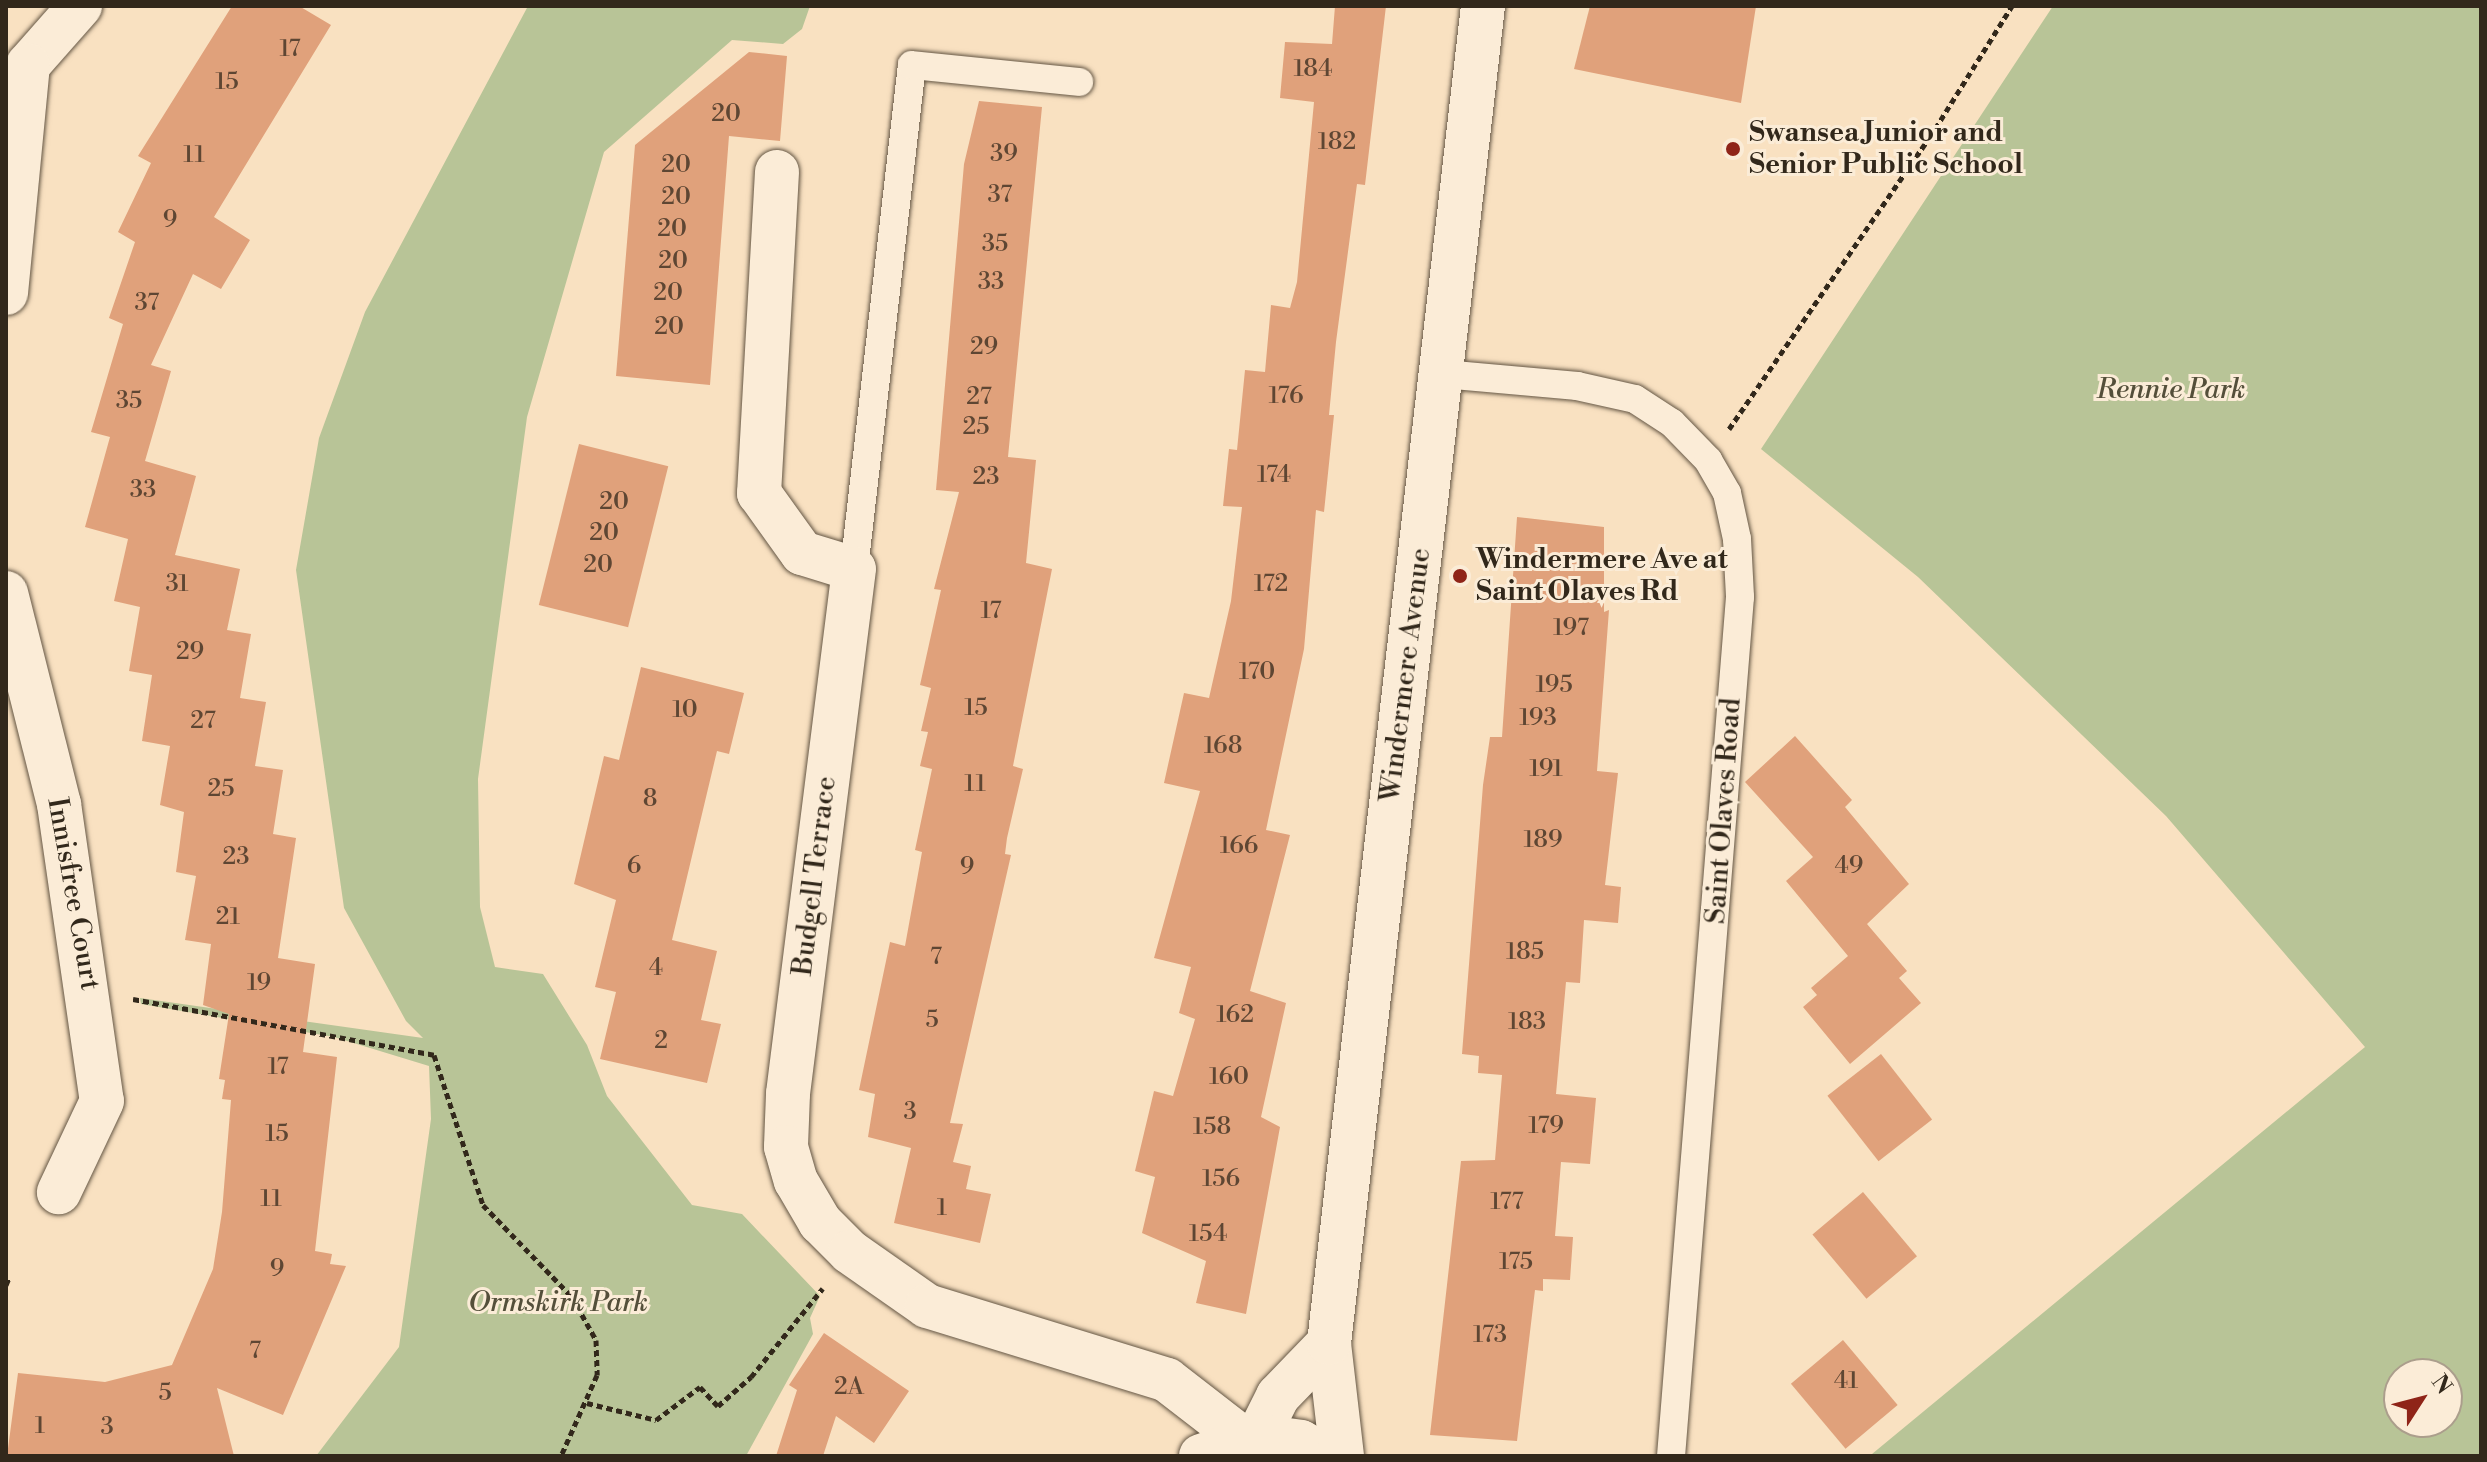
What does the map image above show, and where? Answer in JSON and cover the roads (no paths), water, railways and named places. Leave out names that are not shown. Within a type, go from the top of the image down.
[{"type":"street","points":[[6,293],[17,63],[80,6]]},
{"type":"street","name":"Windermere Avenue","points":[[1342,1456],[1329,1343],[1483,6]]},
{"type":"street","points":[[777,172],[759,493],[802,553],[854,569]]},
{"type":"street","name":"Budgell Terrace","points":[[854,569],[788,1094],[786,1147],[796,1181],[820,1222],[850,1252],[927,1306],[1146,1372],[1250,1437]]},
{"type":"street","name":"Innisfree Court","points":[[6,593],[59,804],[102,1101],[59,1192]]},
{"type":"street","points":[[1250,1437],[1278,1396],[1329,1343]]},
{"type":"street","points":[[1179,1391],[1191,1456]]},
{"type":"street","points":[[1201,1456],[1250,1437],[1301,1442],[1325,1456]]},
{"type":"lane","points":[[854,569],[912,65],[1079,82]]},
{"type":"lane","name":"Saint Olaves Road","points":[[1443,374],[1577,386],[1635,399],[1672,423],[1708,460],[1727,493],[1740,597],[1671,1456]]},
{"type":"place","name":"Swansea Junior and Senior Public School","points":[[1733,149]]},
{"type":"place","name":"Windermere Ave at Saint Olaves Rd","points":[[1460,576]]},
{"type":"park label","name":"Rennie Park","points":[[2171,390]]},
{"type":"park label","name":"Ormskirk Park","points":[[558,1303]]}]
